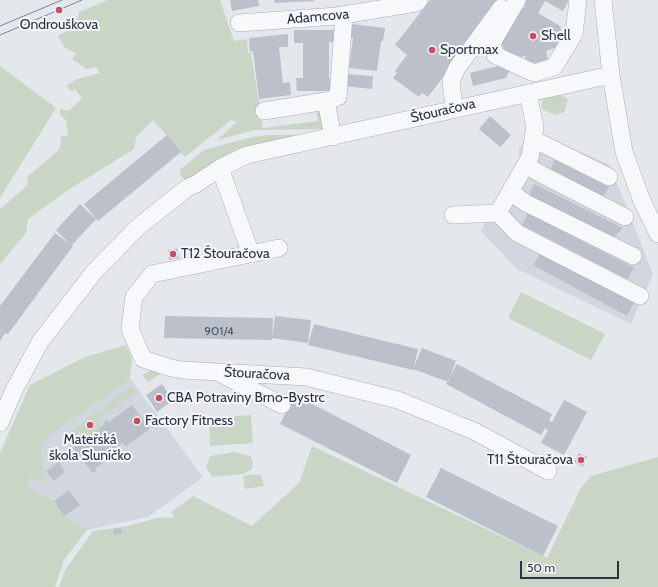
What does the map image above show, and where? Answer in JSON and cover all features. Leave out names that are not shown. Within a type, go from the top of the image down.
[{"type":"street","name":"Adamcova","points":[[239,23],[344,15],[416,3],[419,0]]},
{"type":"street","points":[[454,108],[451,81],[457,68],[507,0]]},
{"type":"street","points":[[517,0],[492,43],[496,55],[534,73],[554,67],[574,34],[578,0]]},
{"type":"street","points":[[603,0],[611,75],[624,152],[642,201],[658,234]]},
{"type":"street","points":[[264,111],[326,101],[338,97],[344,15]]},
{"type":"street","name":"Štouračova","points":[[0,423],[14,390],[40,342],[94,272],[144,222],[187,188],[196,184],[220,168],[248,155],[333,137],[454,108],[611,75]]},
{"type":"street","points":[[498,213],[530,157],[535,128],[528,93]]},
{"type":"street","points":[[326,101],[333,137]]},
{"type":"street","points":[[533,138],[609,177]]},
{"type":"street","points":[[526,164],[538,172],[625,217]]},
{"type":"street","points":[[220,168],[251,254]]},
{"type":"street","points":[[510,192],[526,203],[633,256]]},
{"type":"street","points":[[453,215],[498,213],[518,233],[640,296]]},
{"type":"street","name":"Štouračova","points":[[279,248],[152,274],[134,297],[130,329],[143,359],[171,368],[306,377],[398,400],[474,431],[548,471]]},
{"type":"street","points":[[217,372],[282,405]]},
{"type":"shaded area","points":[[542,135],[610,165],[653,274],[631,324],[517,269],[481,231],[519,161],[519,148]]},
{"type":"shaded area","name":"Mateřská škola Sluníčko","points":[[110,351],[203,477],[148,517],[87,530],[0,499]]},
{"type":"green space","points":[[108,0],[220,0],[234,41],[247,39],[248,53],[251,53],[263,128],[318,121],[316,109],[319,108],[323,129],[255,130],[217,140],[237,122],[231,120],[185,157],[153,120],[136,137],[134,149],[68,190],[28,219],[26,233],[0,264],[0,209],[28,185],[27,177],[60,149],[61,136],[68,136],[66,120],[60,115],[60,109],[69,111],[82,98],[75,89],[72,91],[66,86],[77,79],[100,73],[96,67],[86,69],[72,59],[76,53],[65,48],[58,36],[71,28],[78,18],[79,12]]},
{"type":"green space","points":[[0,66],[56,108],[0,198]]},
{"type":"green space","points":[[554,92],[568,99],[564,112],[555,115],[542,109],[543,98]]},
{"type":"green space","points":[[269,135],[315,135],[186,181],[180,175],[181,169],[204,150],[252,137]]},
{"type":"green space","points":[[521,292],[605,334],[591,360],[508,318]]},
{"type":"green space","points":[[126,345],[131,356],[132,363],[130,371],[132,373],[127,381],[48,436],[41,447],[45,483],[30,476],[27,488],[54,501],[64,516],[87,530],[64,560],[55,587],[0,587],[0,453],[30,385],[85,357]]},
{"type":"green space","points":[[153,369],[165,371],[148,382],[142,375]]},
{"type":"green space","points":[[131,386],[136,392],[109,412],[105,406]]},
{"type":"green space","points":[[102,408],[106,413],[99,418],[104,425],[73,448],[68,440],[70,433]]},
{"type":"green space","points":[[251,415],[253,443],[210,446],[209,418]]},
{"type":"green space","points":[[312,446],[547,558],[581,488],[591,476],[658,457],[658,587],[59,587],[65,570],[93,531],[128,526],[157,518],[174,517],[171,512],[193,496],[252,526],[299,483]]},
{"type":"green space","points":[[234,452],[250,456],[253,462],[252,469],[243,474],[212,477],[206,467],[210,456]]},
{"type":"green space","points":[[246,475],[261,475],[264,486],[245,489],[243,477]]},
{"type":"building","points":[[230,0],[258,0],[259,6],[232,11]]},
{"type":"building","points":[[274,0],[314,0],[314,1],[275,3]]},
{"type":"building","name":"Sportmax","points":[[430,0],[499,0],[476,30],[478,31],[428,97],[422,93],[419,97],[393,78],[397,73],[395,71],[407,55],[395,45]]},
{"type":"building","points":[[527,0],[569,0],[563,11],[545,1],[538,13],[560,26],[563,36],[555,48],[546,51],[548,60],[545,66],[527,65],[525,56],[516,58],[504,51],[501,40],[519,9],[525,7],[524,4]]},
{"type":"building","points":[[352,24],[385,28],[383,41],[381,41],[377,71],[349,68],[353,38],[351,37]]},
{"type":"building","points":[[294,30],[339,30],[339,43],[329,42],[329,79],[337,78],[336,91],[297,91],[296,78],[303,78],[303,43],[294,43]]},
{"type":"building","points":[[288,34],[288,47],[279,47],[283,83],[290,82],[291,95],[259,99],[253,51],[250,52],[249,38]]},
{"type":"building","points":[[502,65],[510,70],[506,78],[473,86],[470,73]]},
{"type":"building","points":[[344,74],[373,76],[372,89],[343,86]]},
{"type":"building","points":[[490,116],[511,135],[500,147],[479,129]]},
{"type":"building","points":[[167,135],[181,152],[98,221],[84,204]]},
{"type":"building","points":[[555,159],[609,187],[602,198],[550,171]]},
{"type":"building","points":[[534,184],[623,228],[613,238],[529,196]]},
{"type":"building","points":[[80,204],[96,219],[72,245],[73,246],[8,334],[5,333],[0,341],[0,330],[4,332],[0,329],[0,306],[55,233],[70,244],[56,230]]},
{"type":"building","points":[[528,213],[634,268],[627,279],[522,225]]},
{"type":"building","name":"T12 Štouračova","points":[[177,248],[179,258],[169,260],[168,250]]},
{"type":"building","points":[[541,253],[634,302],[627,316],[533,265]]},
{"type":"building","points":[[165,316],[273,318],[272,340],[164,338]]},
{"type":"building","points":[[275,316],[311,320],[308,343],[272,338]]},
{"type":"building","points":[[314,324],[418,349],[413,370],[308,345]]},
{"type":"building","points":[[422,348],[456,361],[448,382],[413,369]]},
{"type":"building","points":[[457,364],[552,414],[549,420],[552,422],[564,400],[587,412],[564,455],[541,443],[548,430],[545,428],[541,435],[446,384]]},
{"type":"building","name":"CBA Potraviny Brno-Bystrc","points":[[162,384],[173,400],[157,412],[146,395]]},
{"type":"building","points":[[295,395],[411,455],[397,483],[280,424]]},
{"type":"building","points":[[132,405],[150,429],[125,447],[123,443],[112,450],[115,454],[95,469],[97,471],[93,473],[73,448],[104,425],[103,423],[107,420],[109,422]]},
{"type":"building","name":"T11 Štouračova","points":[[579,453],[587,457],[583,467],[574,462]]},
{"type":"building","points":[[59,462],[65,472],[54,481],[46,471]]},
{"type":"building","points":[[441,468],[558,526],[543,556],[426,497]]},
{"type":"building","points":[[69,490],[80,505],[64,516],[54,501]]},
{"type":"building","points":[[121,528],[122,533],[114,535],[113,529]]},
{"type":"tram line","points":[[0,26],[62,0]]},
{"type":"tram line","points":[[0,35],[82,0]]},
{"type":"place","name":"Ondrouškova","points":[[59,10]]},
{"type":"place","name":"Shell","points":[[533,36]]},
{"type":"place","name":"Sportmax","points":[[432,50]]},
{"type":"place","name":"T12 Štouračova","points":[[173,254]]},
{"type":"place","name":"CBA Potraviny Brno-Bystrc","points":[[159,398]]},
{"type":"place","name":"Factory Fitness","points":[[137,421]]},
{"type":"place","name":"Mateřská škola Sluníčko","points":[[90,425]]},
{"type":"place","name":"T11 Štouračova","points":[[581,460]]}]
